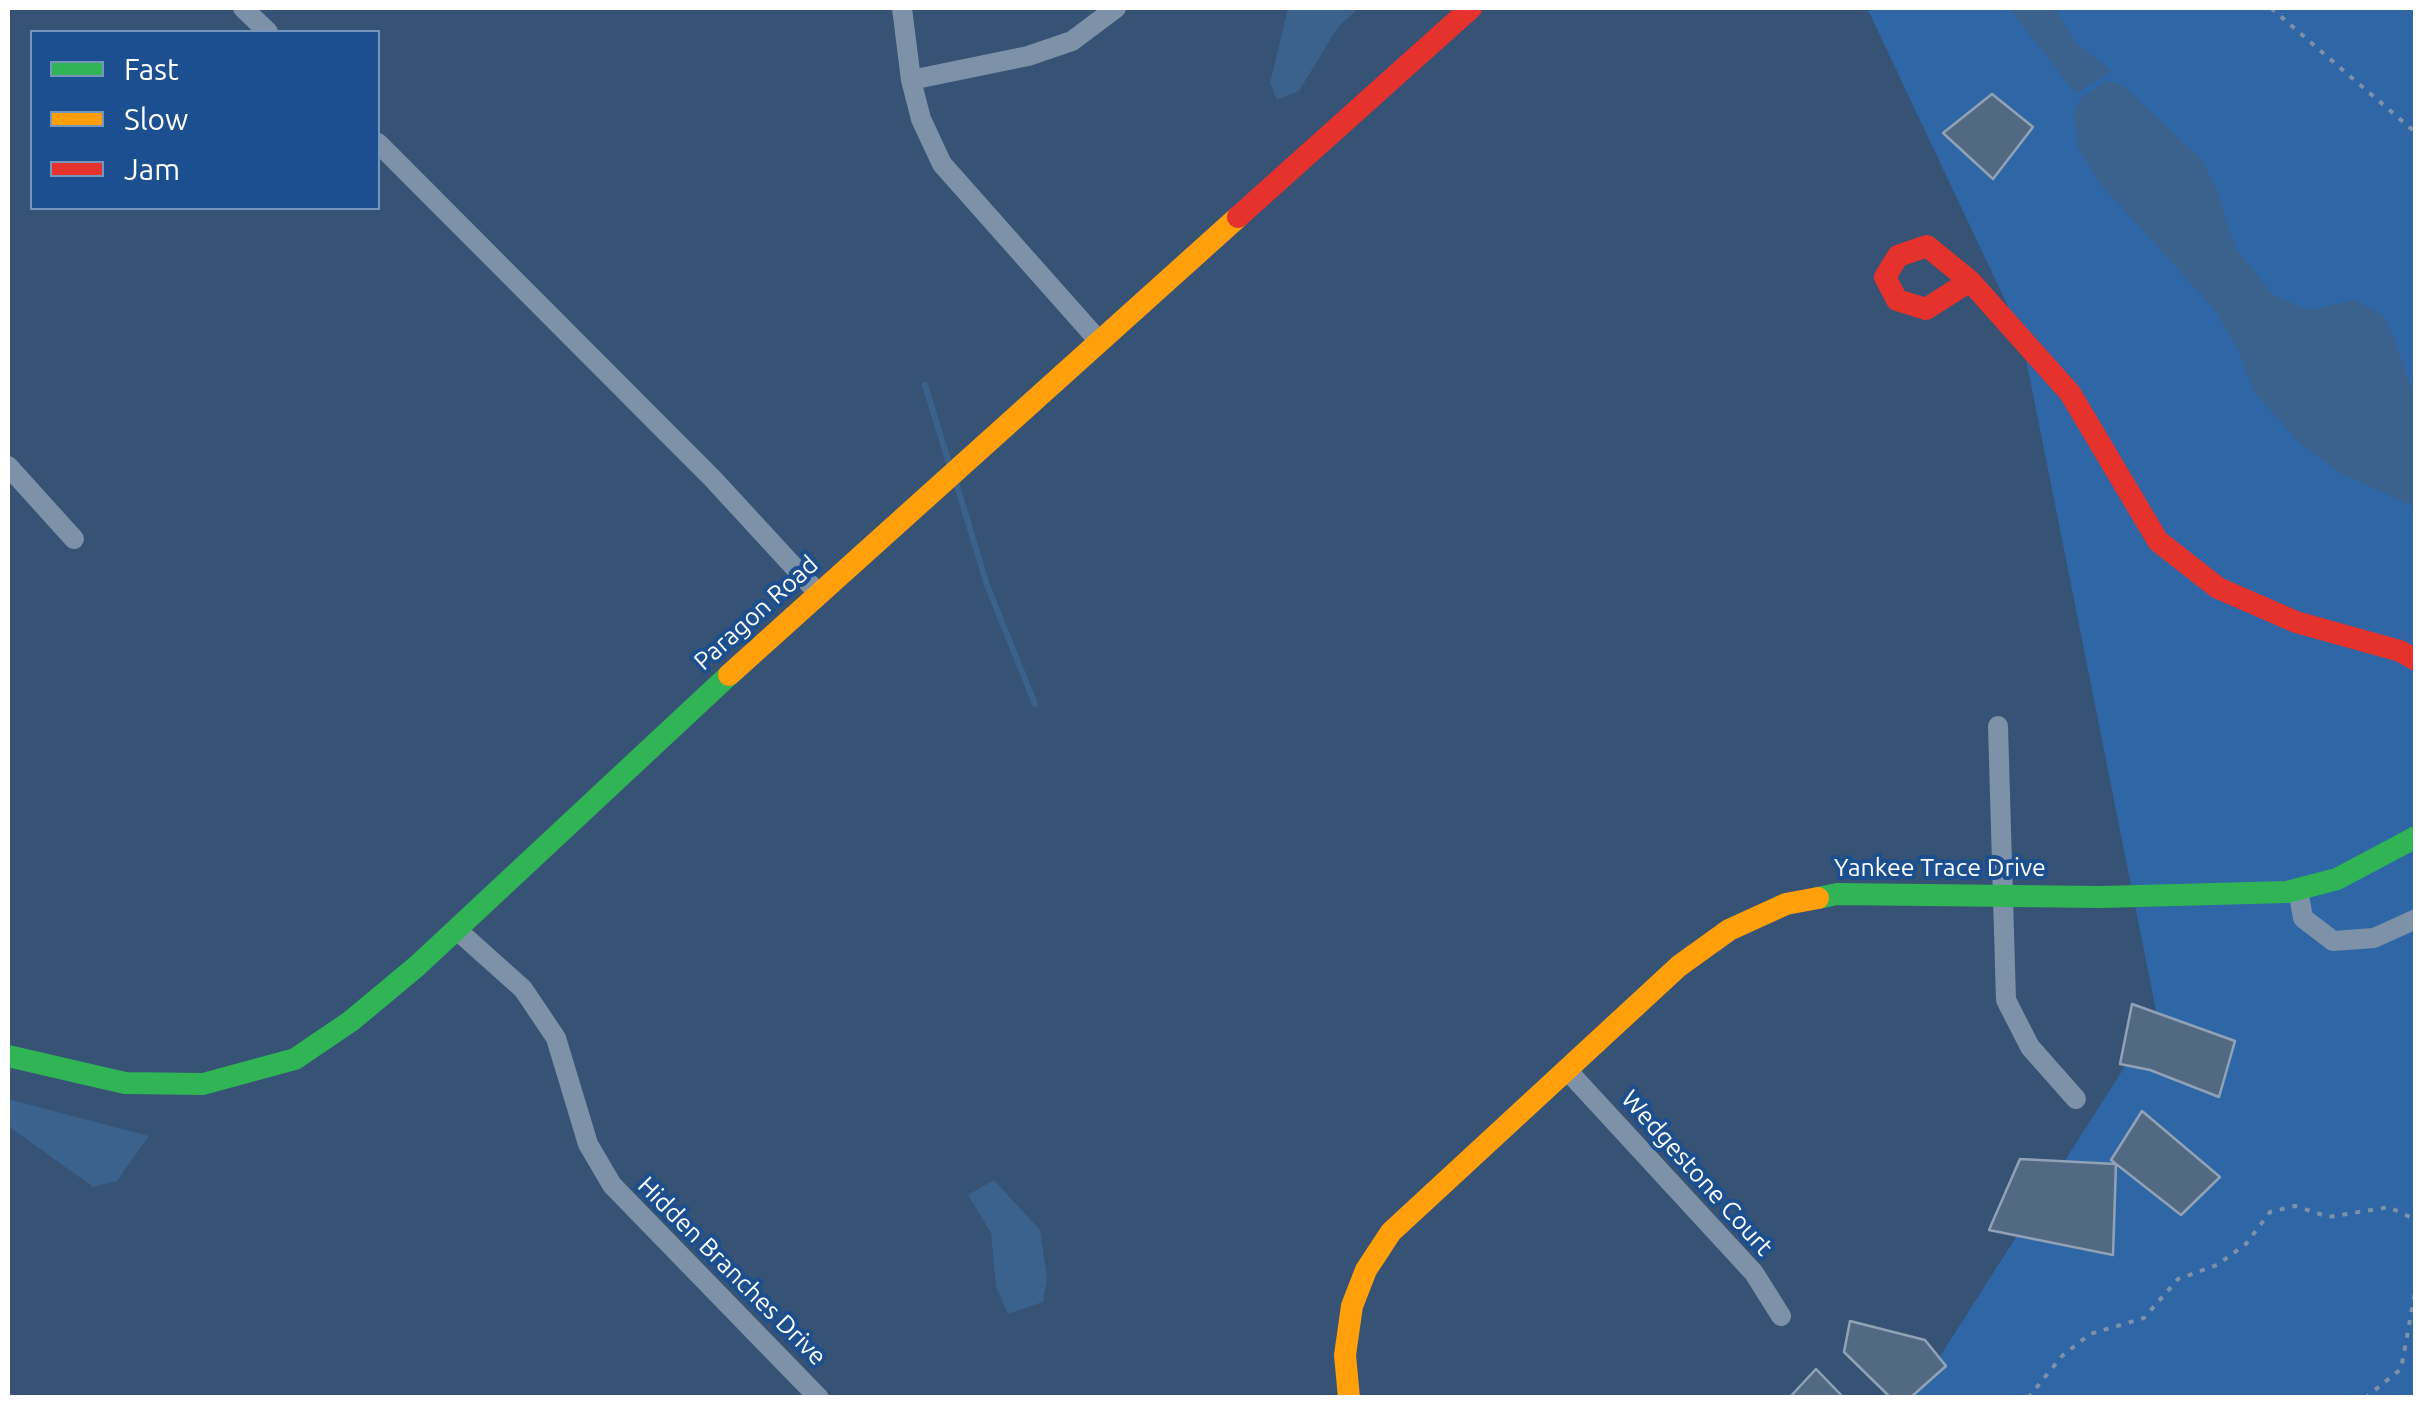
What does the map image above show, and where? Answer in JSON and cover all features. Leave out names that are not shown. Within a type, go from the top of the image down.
[{"type":"street","points":[[243,8],[266,30]]},
{"type":"street","points":[[902,8],[911,80],[921,119],[942,164],[1099,341]]},
{"type":"street","points":[[911,80],[1028,56],[1072,41],[1116,8]]},
{"type":"street","name":"Paragon Road","points":[[8,1056],[125,1084],[202,1084],[295,1059],[351,1021],[456,929],[818,593],[1471,8]]},
{"type":"street","points":[[380,145],[713,479],[818,593]]},
{"type":"street","points":[[1970,281],[2070,393],[2158,541],[2218,588],[2296,622],[2400,651],[2416,660]]},
{"type":"street","points":[[8,466],[74,539]]},
{"type":"street","points":[[1998,726],[2002,978],[2009,1010],[2030,1047],[2076,1099]]},
{"type":"street","name":"Yankee Trace Drive","points":[[1349,1398],[1346,1330],[1366,1270],[1380,1248],[1427,1196],[1708,944],[1786,904],[1837,894],[2238,896],[2298,890],[2337,878],[2416,838]]},
{"type":"street","points":[[2298,890],[2303,918],[2333,942],[2374,938],[2416,919]]},
{"type":"street","name":"Hidden Branches Drive","points":[[456,929],[523,989],[556,1038],[588,1144],[612,1185],[819,1398]]},
{"type":"street","name":"Wedgestone Court","points":[[1568,1070],[1754,1273],[1781,1316]]},
{"type":"path","points":[[2271,8],[2416,133]]},
{"type":"path","points":[[2028,1398],[2062,1356],[2090,1334],[2144,1318],[2178,1279],[2216,1265],[2246,1244],[2270,1212],[2294,1206],[2328,1216],[2389,1207],[2416,1220]]},
{"type":"path","points":[[2365,1398],[2401,1368],[2416,1287]]},
{"type":"shaded area","points":[[1288,8],[1359,8],[1338,27],[1299,91],[1277,100],[1270,83]]},
{"type":"shaded area","points":[[1867,8],[2415,8],[2415,1397],[1914,1397],[2157,1016],[2021,334]]},
{"type":"shaded area","points":[[2009,8],[2055,8],[2075,42],[2111,71],[2076,94]]},
{"type":"shaded area","points":[[2106,81],[2121,84],[2202,160],[2218,192],[2234,246],[2273,295],[2308,310],[2356,300],[2386,318],[2415,397],[2415,507],[2340,473],[2300,443],[2254,392],[2238,349],[2215,310],[2098,181],[2078,147],[2073,113],[2080,99]]},
{"type":"shaded area","points":[[8,1099],[149,1136],[117,1181],[93,1187],[8,1126]]},
{"type":"shaded area","points":[[994,1180],[1040,1230],[1047,1277],[1043,1302],[1008,1314],[996,1287],[991,1233],[968,1195]]},
{"type":"building","points":[[1992,94],[2033,127],[1993,179],[1943,133]]},
{"type":"building","points":[[2132,1004],[2235,1041],[2219,1097],[2150,1070],[2120,1064]]},
{"type":"building","points":[[2142,1111],[2220,1177],[2181,1215],[2111,1160]]},
{"type":"building","points":[[2020,1159],[2116,1164],[2113,1255],[1989,1230]]},
{"type":"building","points":[[1850,1321],[1925,1340],[1946,1366],[1910,1398],[1891,1398],[1844,1352]]},
{"type":"building","points":[[1816,1369],[1844,1398],[1789,1398]]},
{"type":"waterway","points":[[925,385],[949,463]]},
{"type":"waterway","points":[[955,479],[987,585],[1035,704]]},
{"type":"traffic: fast","points":[[8,1056],[125,1083],[203,1084],[295,1059],[351,1021],[417,966],[729,675]]},
{"type":"traffic: fast","points":[[1818,898],[1837,894],[2102,897],[2287,892],[2337,879],[2416,837]]},
{"type":"traffic: slow","points":[[729,675],[1238,217]]},
{"type":"traffic: slow","points":[[1349,1398],[1345,1355],[1352,1306],[1366,1270],[1391,1232],[1679,966],[1729,930],[1786,904],[1818,898]]},
{"type":"traffic: jam","points":[[1238,217],[1471,8]]},
{"type":"traffic: jam","points":[[1970,281],[1926,309],[1897,300],[1885,277],[1898,256],[1927,246],[1970,281],[2070,393],[2158,541],[2218,588],[2296,622],[2400,651],[2416,660]]}]
